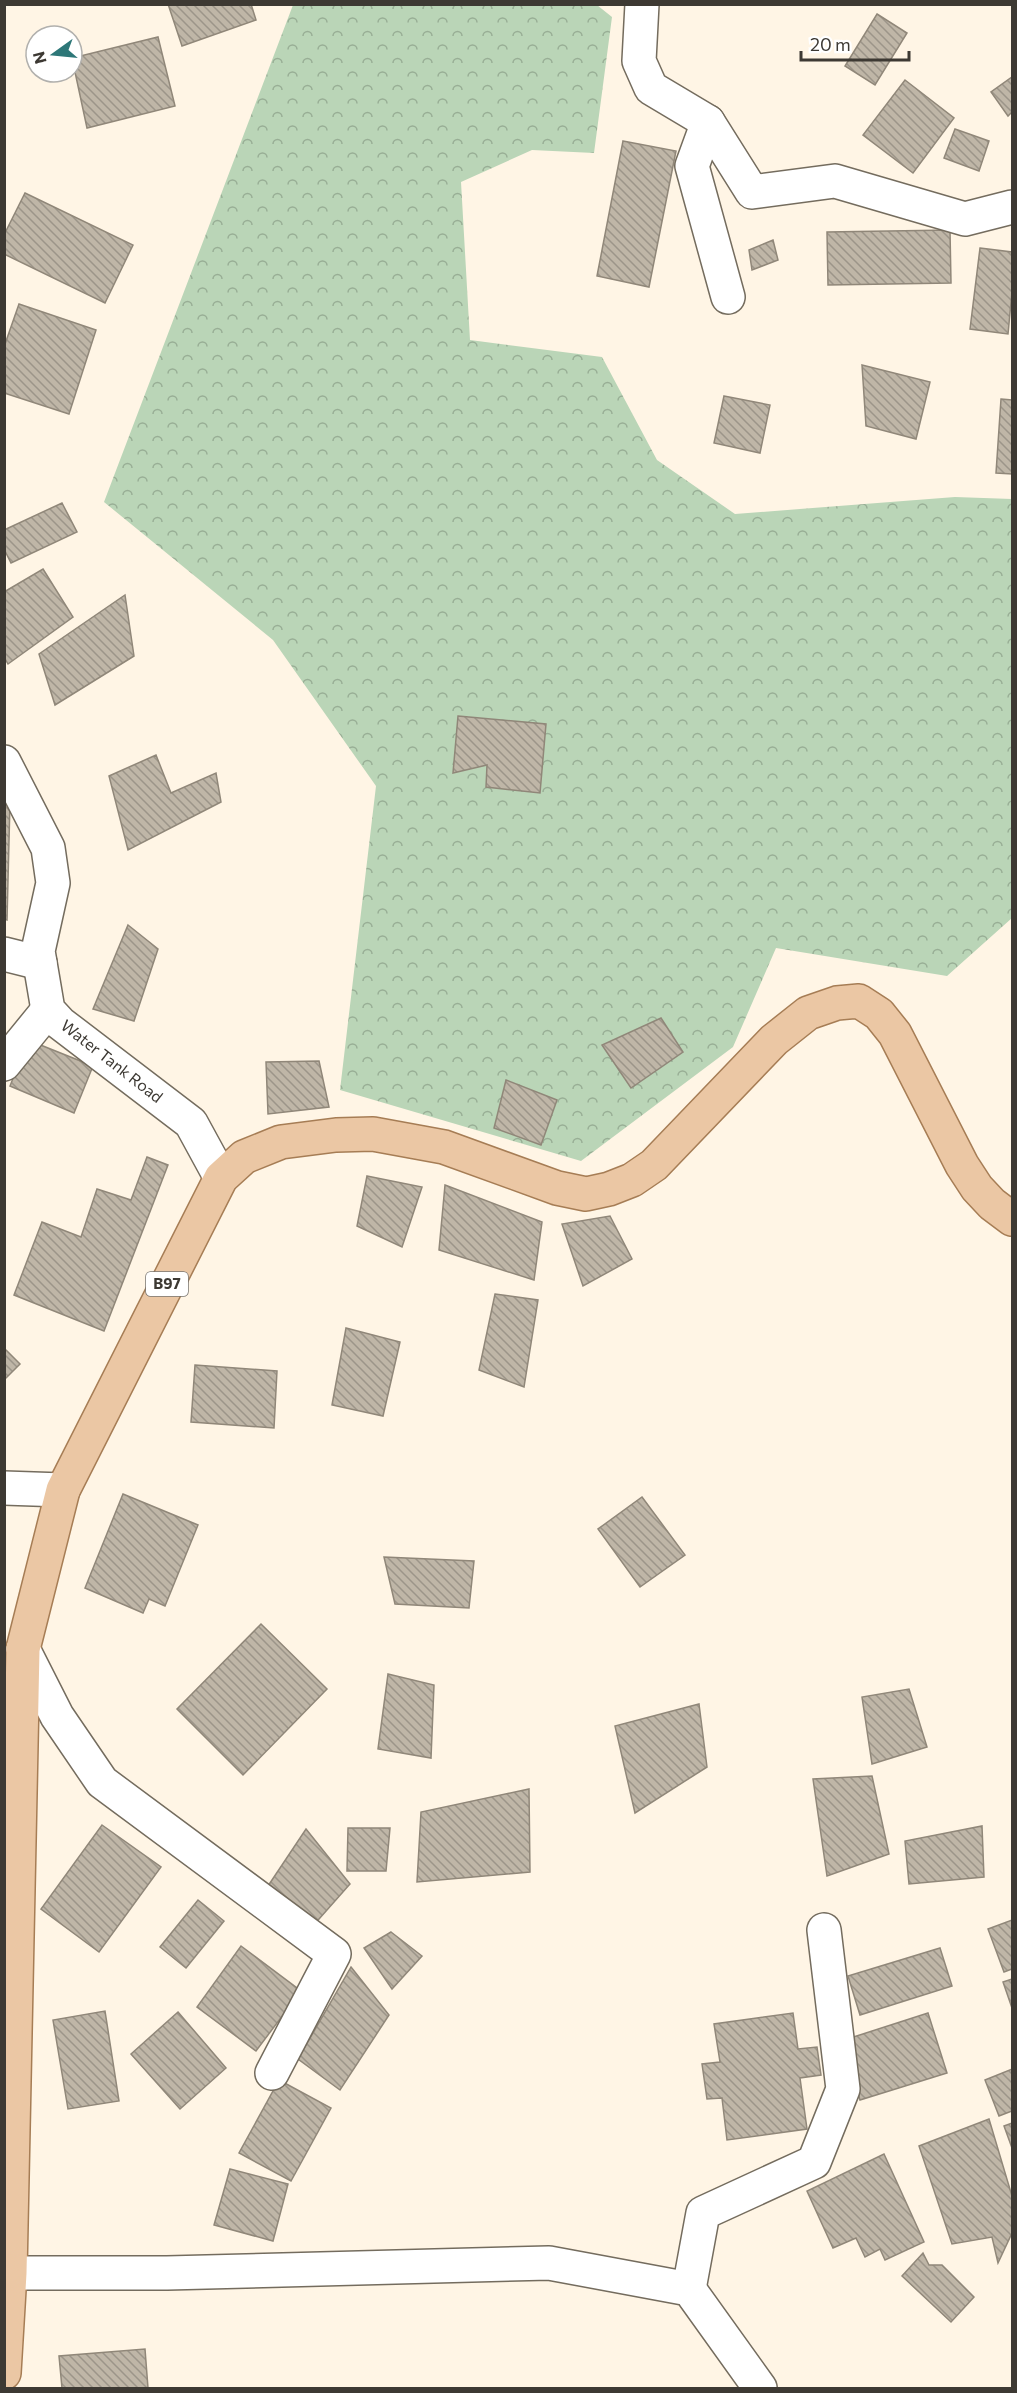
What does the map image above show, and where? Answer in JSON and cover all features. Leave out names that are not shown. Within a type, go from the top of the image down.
[{"type":"main road","name":"B97","points":[[4,2373],[10,2273],[23,1649],[63,1490],[221,1178],[244,1156],[281,1142],[336,1135],[373,1134],[444,1147],[557,1188],[586,1194],[609,1189],[632,1180],[654,1165],[774,1040],[808,1013],[837,1003],[859,1001],[879,1014],[895,1034],[962,1165],[977,1188],[992,1204],[1012,1219]]},
{"type":"street","points":[[642,4],[639,61],[651,88],[708,122],[752,192],[835,181],[965,219],[1012,207]]},
{"type":"street","points":[[708,122],[692,166],[728,297]]},
{"type":"street","name":"Water Tank Road","points":[[4,762],[48,848],[53,883],[38,951],[48,1010],[60,1023],[191,1123],[221,1178]]},
{"type":"street","points":[[4,954],[40,963]]},
{"type":"street","points":[[4,1064],[48,1010]]},
{"type":"street","points":[[4,1488],[63,1490]]},
{"type":"street","points":[[23,1649],[57,1716],[102,1782],[334,1954],[272,2073]]},
{"type":"street","points":[[689,2289],[703,2213],[814,2162],[843,2090],[824,1930]]},
{"type":"street","points":[[10,2273],[167,2273],[549,2263],[689,2289],[760,2388]]},
{"type":"green space","points":[[293,5],[597,5],[612,17],[594,153],[532,150],[461,182],[470,340],[602,357],[657,460],[735,514],[955,497],[1012,499],[1012,918],[947,976],[776,948],[733,1047],[581,1161],[340,1090],[376,786],[273,640],[104,502]]},
{"type":"building","points":[[168,4],[251,4],[256,20],[182,46]]},
{"type":"building","points":[[877,14],[907,33],[875,85],[845,66]]},
{"type":"building","points":[[158,37],[175,106],[87,128],[78,84],[84,84],[84,55]]},
{"type":"building","points":[[1012,77],[1012,112],[1008,116],[991,92]]},
{"type":"building","points":[[905,80],[954,118],[913,173],[863,135]]},
{"type":"building","points":[[955,129],[989,141],[979,171],[944,158]]},
{"type":"building","points":[[623,141],[676,151],[649,287],[597,276]]},
{"type":"building","points":[[25,193],[133,245],[105,303],[4,254],[4,235]]},
{"type":"building","points":[[950,230],[951,283],[828,285],[827,232]]},
{"type":"building","points":[[773,240],[778,260],[752,270],[749,250]]},
{"type":"building","points":[[980,248],[1012,252],[1012,292],[1008,334],[970,329]]},
{"type":"building","points":[[19,304],[96,330],[69,414],[4,393],[4,347]]},
{"type":"building","points":[[862,365],[930,382],[916,439],[866,426]]},
{"type":"building","points":[[724,396],[770,405],[760,453],[714,443]]},
{"type":"building","points":[[1001,399],[1012,400],[1012,474],[996,473]]},
{"type":"building","points":[[62,503],[77,532],[11,563],[4,549],[4,530]]},
{"type":"building","points":[[43,569],[73,617],[8,664],[4,657],[4,592]]},
{"type":"building","points":[[125,595],[134,656],[55,705],[39,654]]},
{"type":"building","points":[[458,716],[546,724],[540,793],[486,787],[487,765],[453,773]]},
{"type":"building","points":[[156,755],[171,793],[216,773],[221,802],[128,850],[109,776]]},
{"type":"building","points":[[4,802],[10,802],[7,920],[4,919]]},
{"type":"building","points":[[128,925],[158,949],[134,1021],[93,1009]]},
{"type":"building","points":[[661,1018],[683,1052],[631,1088],[602,1045]]},
{"type":"building","points":[[28,1040],[93,1066],[74,1113],[10,1086]]},
{"type":"building","points":[[319,1061],[329,1107],[268,1114],[266,1062]]},
{"type":"building","points":[[506,1080],[557,1100],[541,1145],[494,1128]]},
{"type":"building","points":[[147,1157],[168,1165],[104,1331],[14,1295],[42,1222],[81,1237],[97,1189],[131,1200]]},
{"type":"building","points":[[367,1176],[422,1187],[402,1247],[357,1226]]},
{"type":"building","points":[[445,1185],[542,1222],[534,1280],[439,1250]]},
{"type":"building","points":[[610,1216],[632,1259],[583,1286],[562,1224]]},
{"type":"building","points":[[495,1294],[538,1300],[524,1387],[479,1370]]},
{"type":"building","points":[[346,1328],[400,1342],[383,1416],[332,1405]]},
{"type":"building","points":[[4,1348],[20,1364],[4,1380]]},
{"type":"building","points":[[195,1365],[277,1371],[274,1428],[191,1422]]},
{"type":"building","points":[[123,1494],[198,1525],[165,1606],[149,1599],[143,1613],[85,1588]]},
{"type":"building","points":[[642,1497],[685,1555],[640,1587],[598,1529]]},
{"type":"building","points":[[384,1557],[474,1561],[469,1608],[395,1604]]},
{"type":"building","points":[[261,1624],[327,1689],[243,1775],[177,1709]]},
{"type":"building","points":[[388,1674],[434,1685],[431,1758],[378,1749]]},
{"type":"building","points":[[909,1689],[927,1747],[872,1764],[862,1697]]},
{"type":"building","points":[[699,1704],[707,1767],[635,1813],[615,1726]]},
{"type":"building","points":[[872,1776],[889,1854],[827,1876],[813,1779]]},
{"type":"building","points":[[529,1789],[530,1872],[417,1882],[421,1812]]},
{"type":"building","points":[[102,1825],[161,1867],[99,1952],[41,1909]]},
{"type":"building","points":[[982,1826],[984,1877],[909,1884],[905,1841]]},
{"type":"building","points":[[348,1828],[390,1828],[386,1871],[347,1871]]},
{"type":"building","points":[[306,1829],[350,1884],[312,1927],[268,1886]]},
{"type":"building","points":[[198,1900],[224,1921],[186,1968],[160,1947]]},
{"type":"building","points":[[1012,1920],[1012,1969],[1004,1972],[988,1929]]},
{"type":"building","points":[[391,1932],[422,1956],[392,1989],[364,1948]]},
{"type":"building","points":[[241,1946],[301,1991],[256,2051],[197,2007]]},
{"type":"building","points":[[940,1948],[952,1986],[860,2015],[848,1976]]},
{"type":"building","points":[[351,1967],[389,2015],[340,2090],[298,2059]]},
{"type":"building","points":[[1012,1979],[1012,2008],[1003,1982]]},
{"type":"building","points":[[105,2011],[119,2101],[68,2109],[53,2020]]},
{"type":"building","points":[[178,2012],[226,2068],[180,2109],[131,2054]]},
{"type":"building","points":[[793,2013],[798,2049],[817,2047],[821,2075],[800,2078],[807,2129],[727,2140],[722,2098],[707,2099],[702,2064],[720,2062],[714,2024]]},
{"type":"building","points":[[928,2013],[947,2073],[860,2100],[841,2041]]},
{"type":"building","points":[[1012,2069],[1012,2111],[999,2116],[985,2080]]},
{"type":"building","points":[[279,2080],[331,2108],[291,2181],[239,2153]]},
{"type":"building","points":[[989,2119],[1012,2196],[1012,2233],[998,2263],[992,2237],[952,2244],[919,2146]]},
{"type":"building","points":[[1012,2123],[1012,2148],[1004,2126]]},
{"type":"building","points":[[884,2154],[924,2242],[885,2260],[880,2249],[865,2257],[856,2238],[833,2248],[807,2191]]},
{"type":"building","points":[[230,2169],[288,2184],[273,2241],[214,2225]]},
{"type":"building","points":[[923,2253],[929,2265],[942,2265],[974,2297],[951,2322],[902,2276]]},
{"type":"building","points":[[145,2349],[148,2388],[62,2388],[59,2356]]}]
